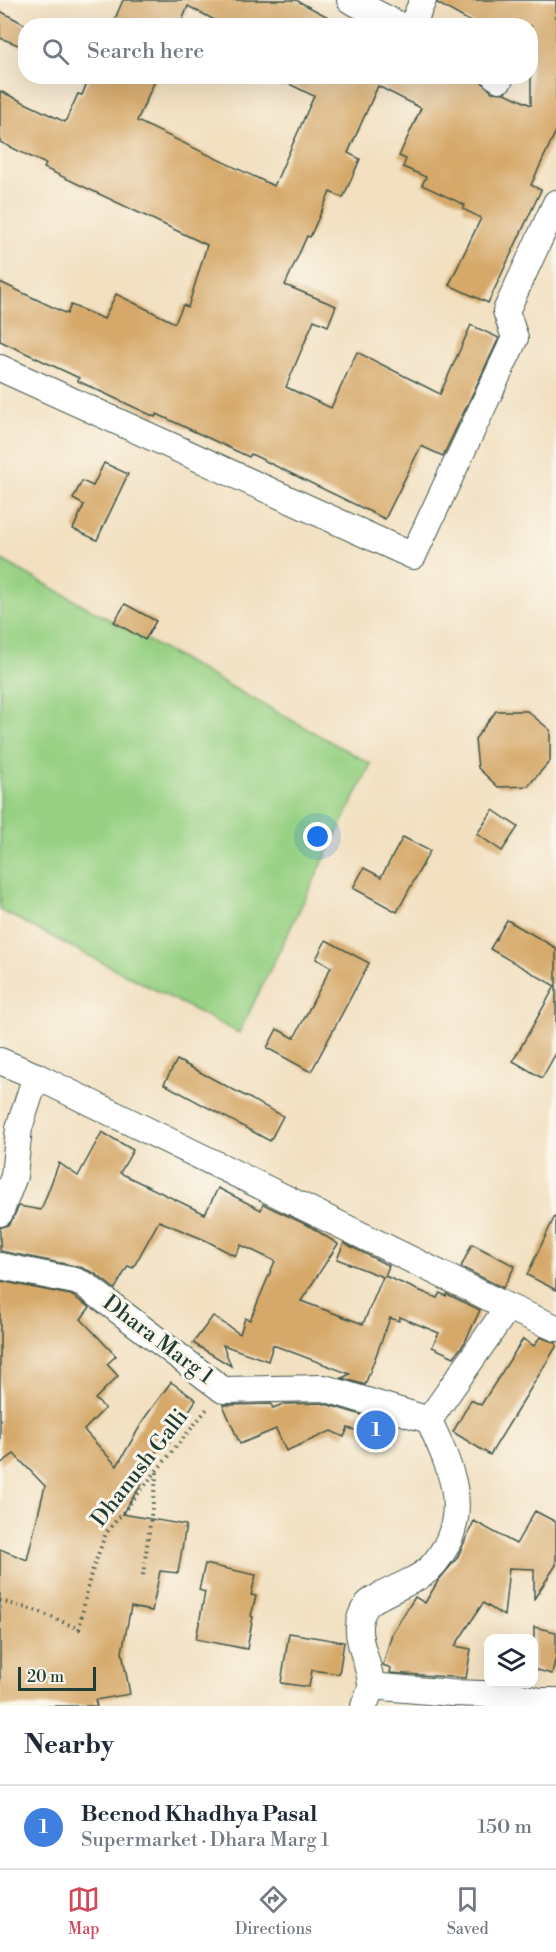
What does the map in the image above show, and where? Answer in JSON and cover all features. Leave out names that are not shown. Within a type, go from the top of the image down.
[{"type":"street","points":[[350,0],[385,18]]},
{"type":"street","points":[[415,18],[423,0]]},
{"type":"street","points":[[0,368],[413,556],[515,338],[506,311],[556,203]]},
{"type":"street","points":[[0,1061],[36,1076],[556,1328]]},
{"type":"street","points":[[0,1213],[14,1176],[19,1128],[36,1076]]},
{"type":"street","name":"Dhara Marg 1","points":[[0,1266],[85,1285],[223,1390],[324,1388],[429,1420]]},
{"type":"street","points":[[508,1306],[429,1420],[452,1474],[458,1504],[453,1532],[439,1559],[423,1574],[368,1604],[360,1621],[359,1641],[367,1696],[451,1693],[513,1695],[539,1701],[556,1701]]},
{"type":"path","name":"Dhanush Galli","points":[[0,1600],[38,1611],[78,1629],[90,1577],[106,1533],[223,1390]]},
{"type":"path","points":[[143,1575],[157,1471]]},
{"type":"green space","points":[[0,559],[371,764],[239,1033],[0,910]]},
{"type":"building","points":[[123,0],[296,0],[330,18],[211,18],[188,6],[183,18],[115,18]]},
{"type":"building","points":[[438,0],[556,0],[556,131],[531,185],[541,190],[488,303],[449,285],[481,218],[463,209],[465,205],[422,185],[426,177],[403,167],[406,159],[399,156],[421,108],[378,86],[348,153],[360,159],[343,198],[330,192],[285,285],[336,306],[328,326],[314,320],[286,387],[331,408],[357,352],[440,394],[471,325],[499,338],[443,456],[421,446],[385,519],[251,454],[249,457],[157,414],[155,417],[0,341],[0,282],[67,314],[71,305],[104,319],[116,294],[175,323],[183,305],[188,307],[207,245],[44,168],[46,164],[0,142],[0,91],[65,122],[78,94],[82,95],[87,84],[153,84],[137,121],[274,186],[314,96],[289,84],[484,84],[492,92],[505,93],[531,105],[531,84],[538,84],[538,18],[464,18],[437,3]]},
{"type":"building","points":[[0,11],[18,21],[18,45],[0,38]]},
{"type":"building","points":[[104,463],[128,474],[97,540],[73,529],[84,505],[73,499],[82,481],[93,486]]},
{"type":"building","points":[[125,604],[156,621],[145,640],[114,622]]},
{"type":"building","points":[[496,711],[527,711],[550,730],[550,761],[528,786],[498,787],[478,768],[475,739]]},
{"type":"building","points":[[493,810],[518,827],[502,851],[477,834]]},
{"type":"building","points":[[403,837],[430,851],[397,912],[353,888],[364,868],[381,877]]},
{"type":"building","points":[[507,920],[556,948],[556,1053],[542,1078],[513,1061],[555,986],[490,949]]},
{"type":"building","points":[[326,940],[369,963],[311,1072],[267,1048],[277,1029],[294,1038],[331,967],[316,959]]},
{"type":"building","points":[[177,1060],[283,1116],[270,1141],[164,1084]]},
{"type":"building","points":[[102,1132],[133,1150],[120,1173],[205,1214],[218,1188],[261,1210],[263,1204],[311,1227],[338,1244],[301,1301],[363,1324],[383,1277],[337,1259],[344,1243],[389,1266],[385,1276],[437,1298],[440,1293],[446,1296],[447,1294],[480,1310],[465,1342],[454,1357],[432,1347],[439,1333],[400,1317],[399,1321],[390,1318],[365,1385],[342,1378],[350,1374],[273,1345],[268,1361],[223,1345],[231,1366],[193,1343],[213,1316],[240,1334],[245,1318],[250,1320],[275,1261],[241,1245],[235,1256],[205,1240],[159,1221],[133,1268],[128,1266],[115,1289],[94,1273],[80,1267],[0,1251],[0,1228],[10,1224],[19,1206],[41,1210],[59,1163],[78,1176]]},
{"type":"building","points":[[556,1214],[556,1290],[527,1275]]},
{"type":"building","points":[[472,1244],[515,1266],[503,1288],[461,1267]]},
{"type":"building","points":[[0,1281],[71,1295],[90,1307],[81,1319],[116,1356],[107,1364],[118,1376],[95,1399],[105,1408],[84,1430],[117,1466],[146,1416],[171,1382],[196,1400],[169,1442],[164,1438],[138,1481],[142,1484],[122,1514],[186,1525],[178,1573],[160,1571],[152,1611],[131,1607],[122,1652],[130,1694],[95,1700],[97,1706],[0,1706],[0,1549],[27,1560],[45,1486],[14,1454],[0,1464]]},
{"type":"building","points":[[540,1337],[556,1343],[556,1347],[490,1455],[453,1432],[471,1400],[481,1405],[523,1339],[534,1346]]},
{"type":"building","points":[[322,1403],[382,1421],[377,1437],[348,1428],[344,1437],[331,1431],[286,1451],[276,1429],[240,1444],[223,1405],[271,1404],[273,1408],[283,1404]]},
{"type":"building","points":[[535,1511],[556,1522],[556,1565],[534,1599],[534,1569],[509,1568],[504,1616],[483,1603],[455,1646],[471,1649],[466,1678],[390,1673],[391,1668],[383,1665],[392,1633],[415,1597],[425,1603],[438,1581],[457,1558],[474,1521],[516,1544]]},
{"type":"building","points":[[205,1564],[256,1575],[251,1595],[256,1596],[247,1649],[196,1639],[205,1592],[199,1590]]},
{"type":"building","points":[[534,1627],[556,1632],[556,1656],[552,1674],[538,1670],[538,1634],[534,1634]]},
{"type":"building","points":[[289,1633],[344,1642],[339,1674],[312,1670],[309,1687],[281,1683]]},
{"type":"place","name":"Beenod Khadhya Pasal","points":[[376,1430]]}]
